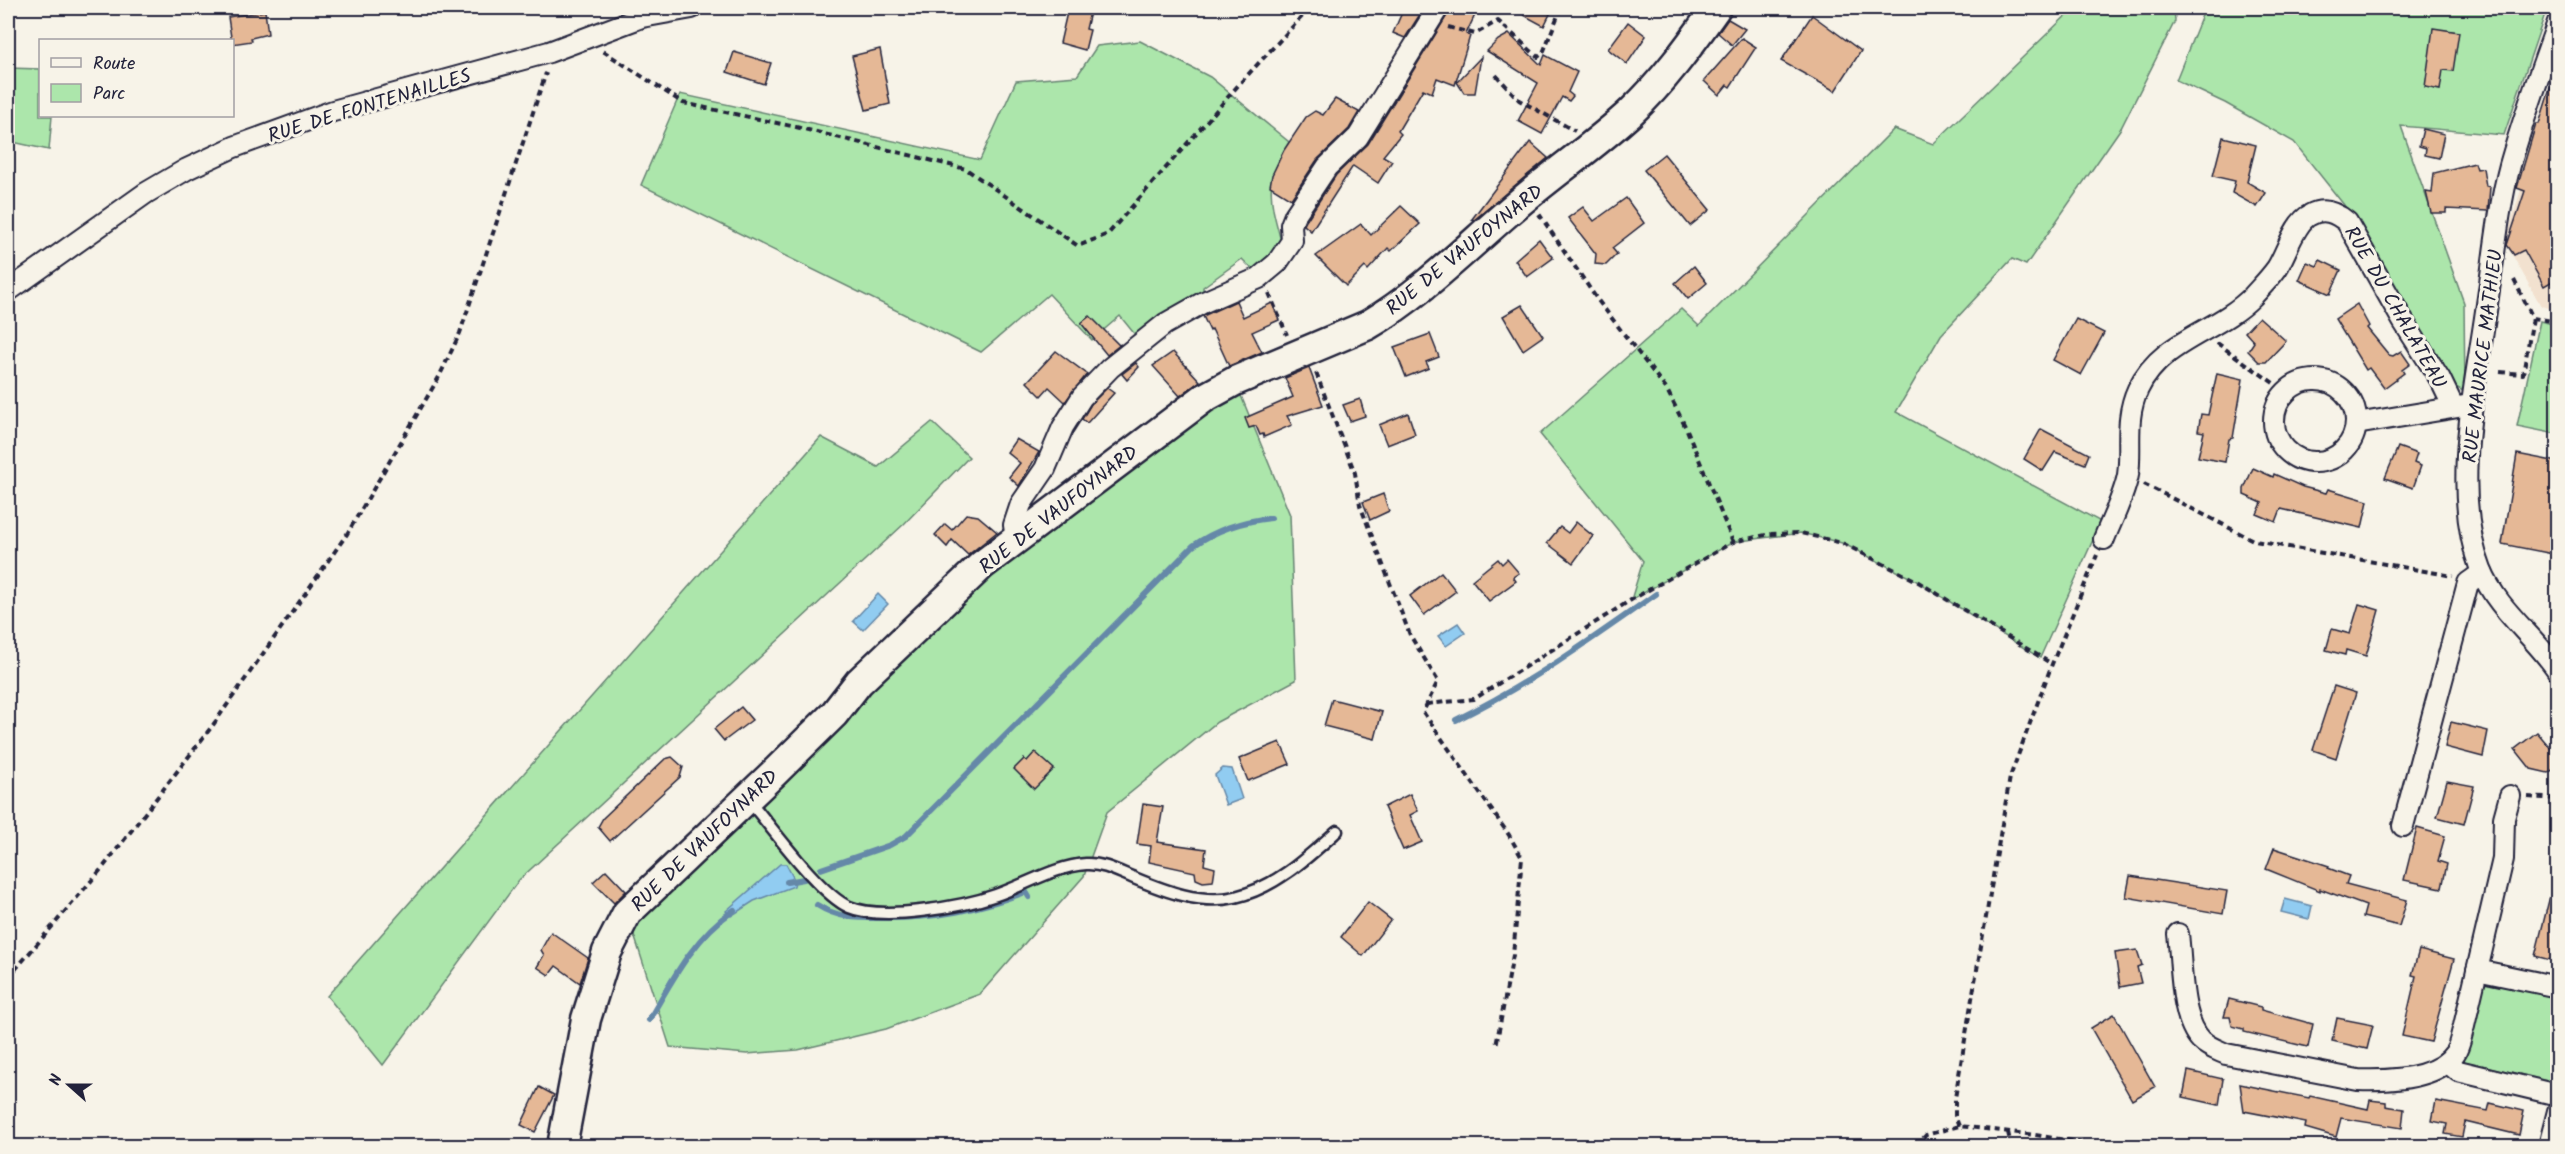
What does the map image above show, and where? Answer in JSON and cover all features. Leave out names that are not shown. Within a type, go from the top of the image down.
[{"type":"street","name":"RUE DE FONTENAILLES","points":[[8,291],[146,193],[188,169],[234,147],[333,111],[549,52],[642,17],[692,8]]},
{"type":"street","points":[[1016,539],[1014,525],[1021,504],[1045,469],[1071,412],[1096,382],[1128,352],[1165,324],[1204,302],[1259,278],[1269,271],[1292,241],[1291,225],[1295,215],[1327,167],[1358,137],[1438,8]]},
{"type":"street","name":"RUE DE VAUFOYNARD","points":[[562,1146],[586,1019],[607,952],[627,913],[834,714],[859,682],[982,565],[1204,398],[1235,381],[1385,315],[1427,283],[1630,113],[1663,78],[1716,8]]},
{"type":"street","name":"RUE MAURICE MATHIEU","points":[[2558,22],[2510,166],[2502,202],[2472,406],[2467,482],[2472,541],[2482,573],[2507,612],[2558,671]]},
{"type":"street","name":"RUE DU CHALATEAU","points":[[2104,539],[2127,475],[2128,436],[2138,390],[2153,366],[2175,346],[2231,316],[2252,296],[2276,269],[2301,223],[2308,215],[2318,212],[2337,213],[2348,222],[2403,321],[2440,379],[2453,406]]},
{"type":"street","points":[[2316,380],[2329,382],[2341,389],[2355,411],[2355,424],[2348,443],[2333,457],[2320,462],[2306,461],[2294,456],[2283,447],[2276,435],[2274,422],[2276,408],[2286,392],[2303,381],[2316,380]]},
{"type":"street","points":[[2355,424],[2453,406],[2472,406]]},
{"type":"street","points":[[2403,826],[2468,584],[2482,573]]},
{"type":"street","points":[[2178,934],[2187,1015],[2202,1041],[2213,1049],[2226,1054],[2358,1080],[2378,1081],[2414,1075],[2447,1062],[2456,1051],[2477,970],[2503,859],[2504,818],[2510,796]]},
{"type":"street","points":[[2477,970],[2558,987]]},
{"type":"street","points":[[2447,1062],[2458,1071],[2558,1095]]},
{"type":"street","points":[[2549,1146],[2558,1111]]},
{"type":"lane","points":[[747,798],[823,889],[851,908],[870,912],[904,912],[956,906],[995,896],[1066,868],[1088,864],[1108,868],[1159,889],[1181,895],[1219,900],[1267,885],[1287,873],[1337,831]]},
{"type":"path","points":[[583,38],[683,103],[796,127],[966,170],[1078,246],[1108,234],[1242,81],[1310,8]]},
{"type":"path","points":[[1445,26],[1475,34],[1498,21],[1538,57],[1543,53],[1561,8]]},
{"type":"path","points":[[8,978],[104,866],[213,725],[347,534],[416,418],[460,333],[549,65],[549,52]]},
{"type":"path","points":[[1496,75],[1519,100],[1578,133],[1592,145]]},
{"type":"path","points":[[1527,197],[1597,299],[1667,390],[1687,430],[1733,542]]},
{"type":"path","points":[[1259,278],[1301,353],[1355,473],[1360,506],[1410,635],[1438,681],[1423,712],[1509,835],[1522,858],[1513,956],[1496,1046]]},
{"type":"path","points":[[2500,372],[2523,374],[2533,318],[2514,280]]},
{"type":"path","points":[[2533,318],[2558,322]]},
{"type":"path","points":[[2201,332],[2286,392]]},
{"type":"path","points":[[2127,475],[2254,541],[2465,578],[2482,573]]},
{"type":"path","points":[[1427,704],[1474,699],[1631,600],[1733,542],[1770,534],[1801,532],[1842,543],[1915,580],[2052,664]]},
{"type":"path","points":[[1959,1126],[1955,1116],[1955,1098],[2010,777],[2052,664],[2104,539]]},
{"type":"path","points":[[2510,796],[2558,799]]},
{"type":"path","points":[[1916,1146],[1926,1136],[1959,1126],[2103,1146]]},
{"type":"path","points":[[2008,1132],[2011,1146]]},
{"type":"shaded area","points":[[2557,72],[2557,310],[2541,306],[2505,242]]},
{"type":"green space","points":[[2074,8],[2174,8],[2175,21],[2121,128],[2026,265],[2012,259],[1941,335],[1896,412],[2101,522],[2040,658],[1915,580],[1842,543],[1801,533],[1733,542],[1631,600],[1643,561],[1540,434],[1681,309],[1699,326],[1894,129],[1933,144]]},
{"type":"green space","points":[[2205,8],[2547,8],[2504,135],[2401,126],[2464,303],[2465,392],[2450,384],[2344,205],[2294,142],[2225,103],[2176,80]]},
{"type":"green space","points":[[1140,41],[1210,77],[1289,142],[1275,169],[1271,192],[1282,245],[1255,272],[1242,259],[1203,287],[1204,302],[1141,342],[1120,316],[1092,340],[1049,294],[981,352],[641,185],[680,94],[980,160],[1016,81],[1077,76],[1097,46]]},
{"type":"green space","points":[[8,68],[39,69],[39,117],[52,117],[49,150],[8,141]]},
{"type":"green space","points":[[2540,321],[2557,325],[2557,434],[2517,426]]},
{"type":"green space","points":[[1235,381],[1290,515],[1296,680],[1217,722],[1107,812],[1084,876],[980,994],[886,1029],[798,1050],[747,1054],[670,1047],[627,913],[893,651]]},
{"type":"green space","points":[[932,422],[969,457],[904,524],[519,880],[383,1065],[327,996],[821,437],[878,467]]},
{"type":"green space","points":[[2482,982],[2557,997],[2558,1062],[2553,1082],[2463,1061]]},
{"type":"water","points":[[878,594],[888,604],[863,630],[853,621]]},
{"type":"water","points":[[1458,623],[1465,633],[1446,646],[1438,636]]},
{"type":"water","points":[[1223,768],[1232,769],[1242,799],[1226,805],[1215,775]]},
{"type":"water","points":[[780,864],[786,864],[795,881],[794,886],[754,901],[731,916],[726,911]]},
{"type":"water","points":[[2285,899],[2312,906],[2309,919],[2281,912]]},
{"type":"building","points":[[1068,8],[1091,8],[1086,29],[1090,30],[1085,50],[1060,43]]},
{"type":"building","points":[[1404,8],[1424,8],[1405,38],[1393,33]]},
{"type":"building","points":[[1450,8],[1461,8],[1475,15],[1466,34],[1470,36],[1455,85],[1437,78],[1432,93],[1423,89],[1398,131],[1401,134],[1383,156],[1392,161],[1378,183],[1353,166],[1311,231],[1304,225],[1306,221],[1336,175],[1368,144]]},
{"type":"building","points":[[1511,8],[1553,8],[1544,26]]},
{"type":"building","points":[[265,11],[268,34],[251,38],[252,41],[234,44],[228,17]]},
{"type":"building","points":[[1812,15],[1861,51],[1835,91],[1781,61]]},
{"type":"building","points":[[1728,19],[1745,29],[1732,45],[1718,33]]},
{"type":"building","points":[[1628,22],[1646,36],[1627,64],[1608,49]]},
{"type":"building","points":[[2433,28],[2459,32],[2453,71],[2443,70],[2440,90],[2425,87]]},
{"type":"building","points":[[1509,34],[1541,65],[1545,55],[1577,72],[1568,92],[1573,96],[1569,101],[1562,97],[1542,134],[1518,121],[1538,83],[1487,51],[1498,40]]},
{"type":"building","points":[[1742,38],[1756,47],[1730,87],[1727,85],[1719,95],[1704,81]]},
{"type":"building","points":[[880,49],[890,104],[866,110],[852,56]]},
{"type":"building","points":[[734,52],[771,63],[764,84],[727,72]]},
{"type":"building","points":[[1481,57],[1475,93],[1464,93],[1457,82]]},
{"type":"building","points":[[2554,76],[2558,76],[2558,278],[2544,286],[2524,250],[2514,255],[2507,245],[2525,191],[2517,188],[2536,124],[2539,124]]},
{"type":"building","points":[[1335,99],[1359,112],[1349,129],[1317,160],[1291,199],[1270,186],[1272,175],[1284,150],[1306,117],[1315,111],[1323,115]]},
{"type":"building","points":[[2423,129],[2444,134],[2439,158],[2425,155],[2426,148],[2419,146]]},
{"type":"building","points":[[2223,137],[2256,145],[2247,182],[2266,193],[2257,207],[2232,193],[2235,181],[2213,176]]},
{"type":"building","points":[[1530,142],[1548,158],[1474,220],[1472,219]]},
{"type":"building","points":[[1664,154],[1710,210],[1690,226],[1644,170]]},
{"type":"building","points":[[2475,163],[2477,169],[2483,168],[2486,186],[2490,187],[2488,211],[2446,209],[2446,213],[2431,213],[2426,192],[2432,193],[2434,173]]},
{"type":"building","points":[[1626,198],[1644,223],[1612,248],[1617,254],[1606,265],[1595,264],[1596,254],[1568,218],[1583,207],[1594,221]]},
{"type":"building","points":[[1401,206],[1420,224],[1391,251],[1388,248],[1368,270],[1365,267],[1346,286],[1316,256],[1361,224],[1371,235]]},
{"type":"building","points":[[1539,239],[1553,258],[1527,277],[1515,260]]},
{"type":"building","points":[[2320,260],[2341,270],[2330,294],[2299,280],[2307,262],[2317,266]]},
{"type":"building","points":[[1694,266],[1707,283],[1688,299],[1675,283]]},
{"type":"building","points":[[1236,301],[1243,317],[1272,303],[1279,320],[1252,332],[1262,352],[1229,366],[1212,329],[1210,331],[1203,316]]},
{"type":"building","points":[[2357,304],[2369,326],[2367,328],[2389,355],[2393,356],[2401,351],[2410,364],[2402,370],[2404,373],[2384,388],[2369,368],[2366,370],[2335,319]]},
{"type":"building","points":[[1522,305],[1543,336],[1523,350],[1503,316]]},
{"type":"building","points":[[1090,316],[1119,345],[1121,344],[1107,355],[1081,323]]},
{"type":"building","points":[[2259,317],[2286,341],[2266,362],[2259,362],[2248,351],[2254,342],[2245,332]]},
{"type":"building","points":[[2076,319],[2104,333],[2081,375],[2053,360]]},
{"type":"building","points":[[1430,334],[1439,357],[1426,362],[1429,368],[1406,377],[1394,347]]},
{"type":"building","points":[[1056,351],[1087,374],[1065,402],[1049,387],[1041,396],[1027,382]]},
{"type":"building","points":[[1173,352],[1200,381],[1180,396],[1153,366]]},
{"type":"building","points":[[1136,363],[1139,367],[1127,380],[1122,374]]},
{"type":"building","points":[[1309,368],[1323,405],[1287,416],[1292,425],[1264,437],[1263,434],[1260,435],[1256,426],[1249,428],[1245,418],[1293,397],[1285,378]]},
{"type":"building","points":[[2217,373],[2243,379],[2233,438],[2229,439],[2225,462],[2198,457],[2204,432],[2198,431],[2201,414],[2208,415]]},
{"type":"building","points":[[1107,388],[1114,393],[1087,423],[1082,419],[1091,404]]},
{"type":"building","points":[[1360,399],[1365,416],[1350,421],[1343,405]]},
{"type":"building","points":[[1408,413],[1415,434],[1387,445],[1379,425]]},
{"type":"building","points":[[2041,429],[2089,454],[2085,464],[2055,452],[2043,471],[2024,459]]},
{"type":"building","points":[[1016,439],[1039,452],[1019,486],[1009,477],[1020,463],[1007,452]]},
{"type":"building","points":[[2398,447],[2417,454],[2414,463],[2421,466],[2413,488],[2385,478]]},
{"type":"building","points":[[2517,454],[2558,462],[2558,555],[2502,544]]},
{"type":"building","points":[[2253,468],[2273,477],[2274,474],[2303,487],[2326,493],[2328,489],[2368,501],[2362,528],[2281,509],[2276,522],[2257,514],[2262,503],[2244,495],[2244,489]]},
{"type":"building","points":[[1383,494],[1389,511],[1370,520],[1363,502]]},
{"type":"building","points":[[966,514],[978,516],[997,532],[968,555],[952,540],[947,547],[935,535],[945,524],[952,530]]},
{"type":"building","points":[[1576,522],[1593,536],[1573,563],[1547,543],[1560,527],[1568,533]]},
{"type":"building","points":[[1498,559],[1502,564],[1507,559],[1519,573],[1513,577],[1516,581],[1489,601],[1472,580]]},
{"type":"building","points":[[1441,572],[1456,591],[1424,615],[1410,596]]},
{"type":"building","points":[[2359,604],[2379,610],[2366,656],[2346,650],[2345,655],[2326,650],[2332,629],[2350,634]]},
{"type":"building","points":[[2334,686],[2356,693],[2336,758],[2313,750]]},
{"type":"building","points":[[1332,699],[1382,712],[1375,739],[1324,726]]},
{"type":"building","points":[[741,707],[752,720],[724,741],[714,729]]},
{"type":"building","points":[[2451,722],[2488,731],[2483,757],[2445,747]]},
{"type":"building","points":[[2537,732],[2558,757],[2558,766],[2548,773],[2531,769],[2515,749]]},
{"type":"building","points":[[1280,742],[1290,764],[1248,781],[1239,759]]},
{"type":"building","points":[[1035,752],[1054,769],[1034,789],[1014,769],[1024,759],[1027,761]]},
{"type":"building","points":[[672,757],[683,767],[680,777],[610,841],[598,827],[603,818],[665,759]]},
{"type":"building","points":[[2447,781],[2474,786],[2464,824],[2437,817]]},
{"type":"building","points":[[1410,794],[1418,811],[1410,815],[1422,842],[1403,850],[1384,807]]},
{"type":"building","points":[[1143,804],[1163,807],[1157,842],[1206,849],[1204,865],[1215,868],[1213,881],[1203,882],[1196,879],[1195,872],[1149,862],[1151,846],[1137,844]]},
{"type":"building","points":[[2417,828],[2445,836],[2438,861],[2447,864],[2442,888],[2404,880]]},
{"type":"building","points":[[2274,848],[2329,866],[2328,868],[2349,876],[2346,884],[2407,900],[2399,926],[2363,917],[2366,906],[2320,889],[2320,891],[2266,869]]},
{"type":"building","points":[[606,870],[626,891],[614,903],[593,882]]},
{"type":"building","points":[[2130,876],[2227,891],[2223,914],[2126,897]]},
{"type":"building","points":[[2552,888],[2558,889],[2558,962],[2535,956]]},
{"type":"building","points":[[1368,902],[1391,920],[1363,956],[1341,937]]},
{"type":"building","points":[[551,932],[588,958],[580,983],[556,966],[549,975],[537,967],[544,955],[541,950]]},
{"type":"building","points":[[2137,950],[2142,965],[2137,967],[2141,983],[2120,987],[2115,953]]},
{"type":"building","points":[[2419,950],[2454,959],[2431,1042],[2402,1036],[2416,976],[2412,975]]},
{"type":"building","points":[[2229,999],[2313,1024],[2308,1047],[2244,1032],[2244,1029],[2232,1026],[2230,1017],[2224,1017]]},
{"type":"building","points":[[2114,1014],[2155,1087],[2132,1100],[2091,1028]]},
{"type":"building","points":[[2337,1018],[2373,1025],[2367,1049],[2332,1041]]},
{"type":"building","points":[[2188,1071],[2223,1079],[2219,1105],[2183,1097]]},
{"type":"building","points":[[2240,1084],[2368,1109],[2370,1100],[2386,1102],[2386,1106],[2404,1109],[2402,1128],[2341,1118],[2336,1137],[2305,1128],[2306,1123],[2244,1111]]},
{"type":"building","points":[[539,1087],[554,1095],[535,1132],[521,1125]]},
{"type":"building","points":[[2436,1101],[2488,1111],[2490,1103],[2524,1111],[2519,1135],[2465,1122],[2462,1137],[2445,1134],[2447,1124],[2432,1121]]},
{"type":"waterway","points":[[821,869],[890,845],[906,836],[1193,546],[1230,527],[1271,518]]},
{"type":"waterway","points":[[1456,720],[1534,677],[1656,594]]},
{"type":"waterway","points":[[787,882],[804,879]]},
{"type":"waterway","points":[[817,905],[825,910],[849,917],[904,918],[957,912],[1026,892],[1029,897]]},
{"type":"waterway","points":[[649,1020],[685,960],[707,933],[734,910]]}]
